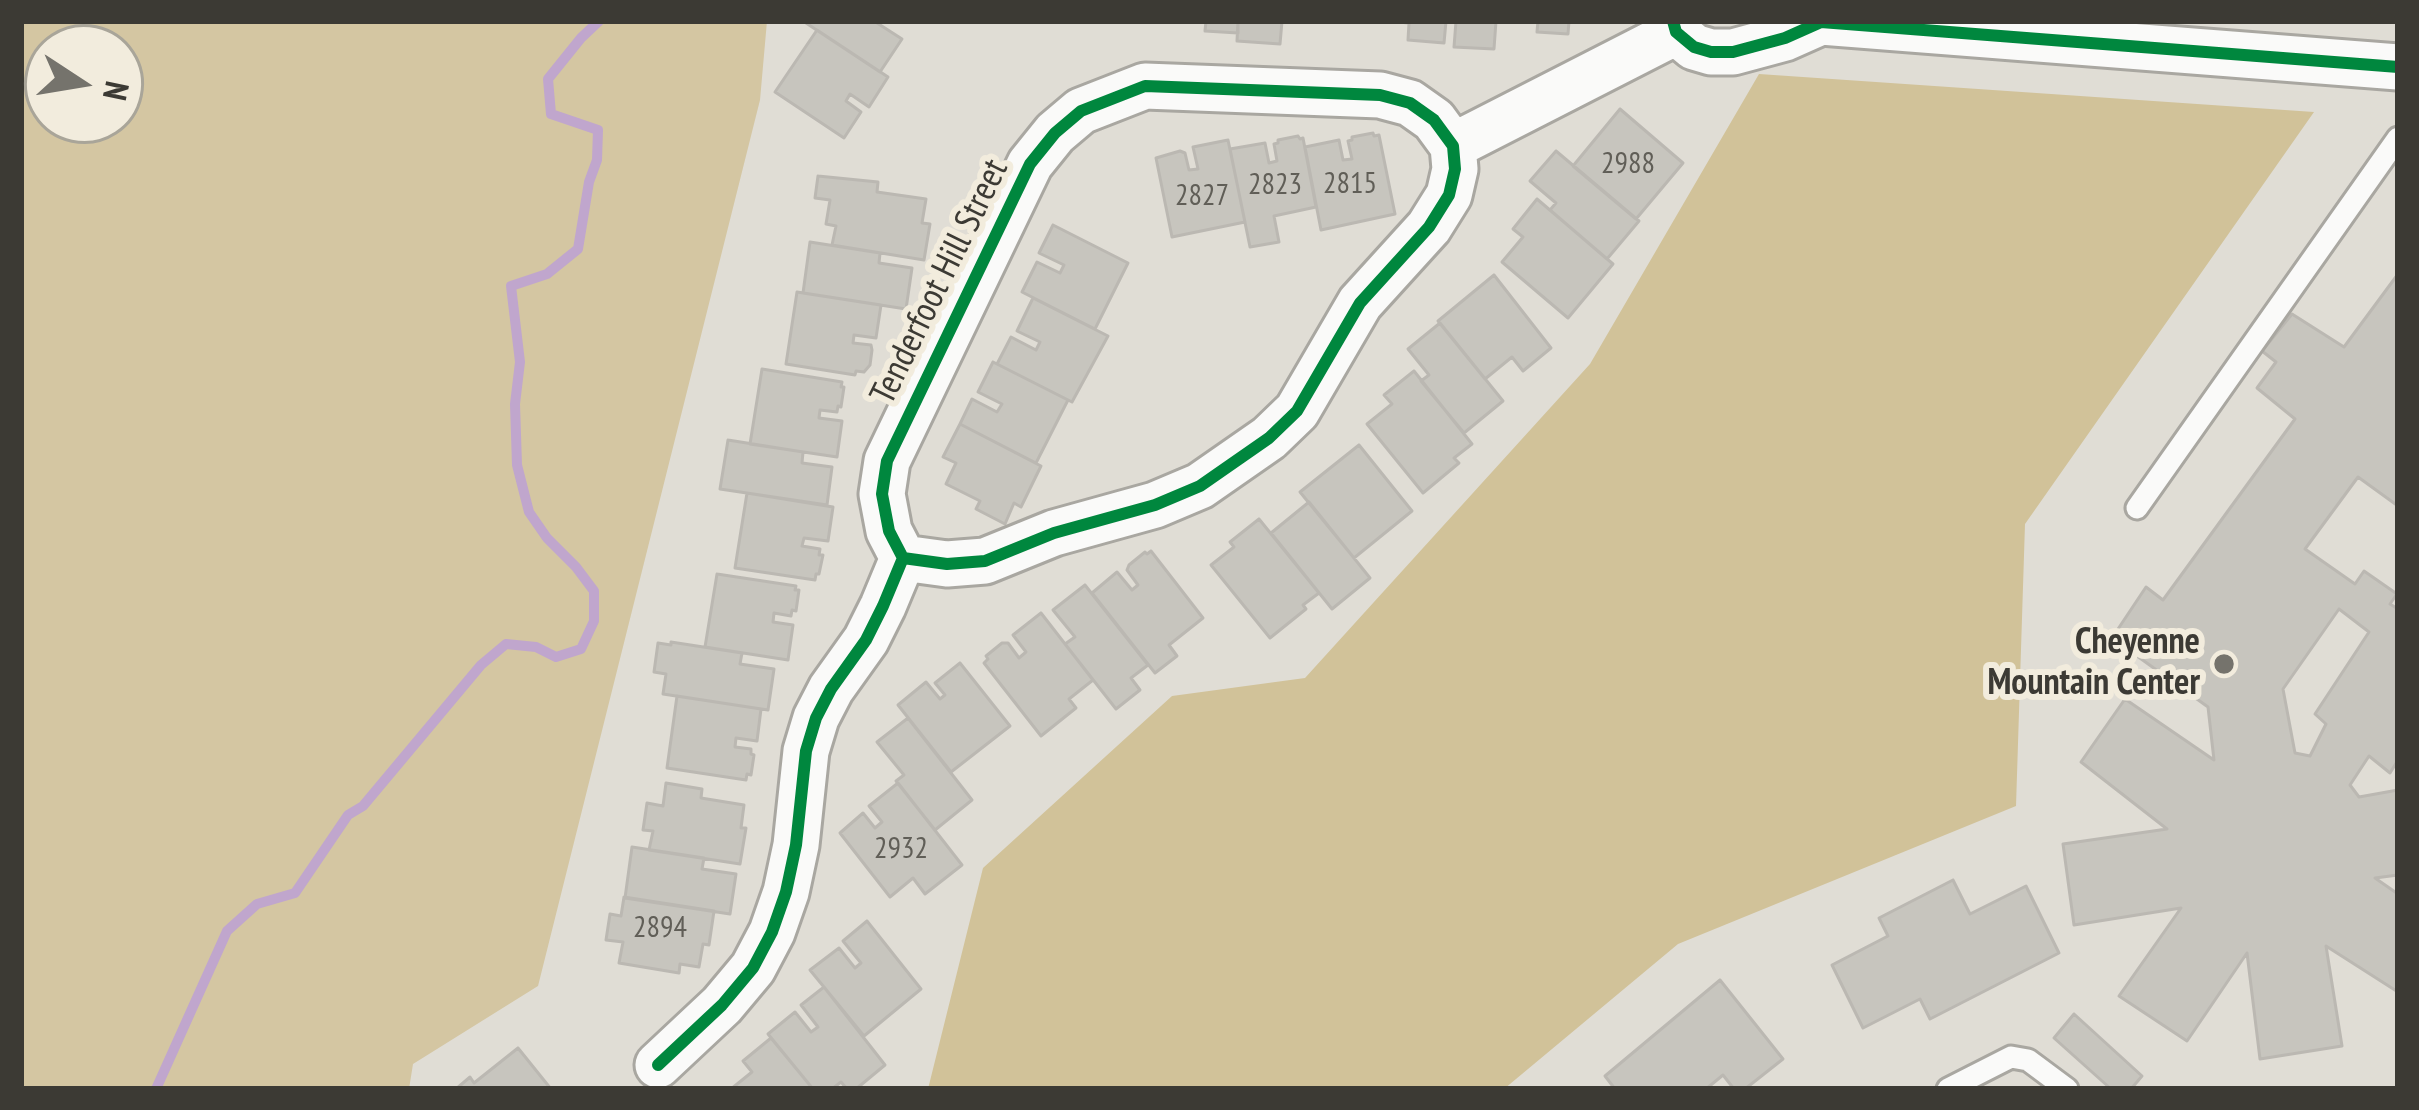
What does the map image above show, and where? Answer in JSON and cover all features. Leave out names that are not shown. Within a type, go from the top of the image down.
[{"type":"street","points":[[658,1065],[722,1005],[753,968],[772,932],[796,845],[806,751],[816,718],[866,640],[903,558],[947,564],[985,561],[1054,533],[1155,505],[1200,486],[1240,460],[1297,411],[1360,303],[1429,227],[1449,195],[1455,169],[1453,146],[1674,27],[1694,47],[1711,52],[1733,52],[1785,38],[1820,21],[2398,67]]},
{"type":"street","name":"Tenderfoot Hill Street","points":[[903,558],[889,531],[882,494],[886,460],[1030,164],[1081,111],[1145,86],[1380,94],[1410,103],[1434,119],[1453,146]]},
{"type":"lane","points":[[2137,508],[2398,138]]},
{"type":"lane","points":[[1948,1089],[2011,1057],[2028,1060],[2067,1089]]},
{"type":"shaded area","points":[[21,21],[767,21],[760,100],[538,986],[413,1064],[409,1089],[21,1089]]},
{"type":"shaded area","points":[[1759,74],[2314,112],[2025,524],[2016,806],[1678,944],[1504,1089],[928,1089],[983,868],[1172,696],[1305,678],[1590,364]]},
{"type":"building","points":[[803,21],[874,21],[902,39],[880,72]]},
{"type":"building","points":[[1206,21],[1238,21],[1238,33],[1205,31]]},
{"type":"building","points":[[1238,21],[1282,21],[1280,44],[1237,41]]},
{"type":"building","points":[[1387,21],[1446,21],[1444,43],[1408,40],[1409,23]]},
{"type":"building","points":[[1456,21],[1496,21],[1494,49],[1454,47]]},
{"type":"building","points":[[1538,21],[1569,21],[1568,34],[1537,32]]},
{"type":"building","points":[[817,30],[888,77],[869,107],[850,94],[846,101],[861,112],[844,138],[775,92]]},
{"type":"building","points":[[1620,109],[1683,163],[1636,219],[1573,166]]},
{"type":"building","points":[[1379,135],[1395,214],[1321,230],[1305,147],[1339,140],[1343,160],[1352,159],[1348,141]]},
{"type":"building","points":[[1303,138],[1316,207],[1274,216],[1279,242],[1250,247],[1230,149],[1265,143],[1269,163],[1277,161],[1274,144],[1278,140]]},
{"type":"building","points":[[1228,140],[1245,222],[1172,237],[1156,158],[1180,151],[1185,153],[1189,170],[1198,169],[1193,147]]},
{"type":"building","points":[[1556,151],[1639,221],[1607,259],[1550,210],[1556,203],[1530,181]]},
{"type":"building","points":[[818,176],[878,182],[877,192],[926,199],[922,223],[930,224],[924,260],[832,245],[836,226],[826,224],[830,200],[815,198]]},
{"type":"building","points":[[1537,199],[1613,264],[1568,318],[1502,262],[1523,237],[1513,229]]},
{"type":"building","points":[[1053,225],[1128,263],[1095,329],[1022,292],[1037,262],[1060,273],[1064,265],[1039,253]]},
{"type":"building","points":[[810,242],[880,253],[879,263],[912,268],[906,309],[803,293]]},
{"type":"building","name":"Cheyenne Mountain Center","points":[[2398,274],[2398,506],[2358,477],[2305,549],[2355,584],[2364,571],[2397,594],[2390,604],[2398,609],[2398,760],[2390,773],[2369,756],[2350,785],[2359,797],[2398,790],[2398,875],[2375,878],[2398,894],[2398,992],[2326,946],[2342,1046],[2260,1059],[2247,953],[2187,1041],[2119,996],[2181,908],[2074,925],[2063,844],[2167,829],[2081,762],[2125,699],[2214,760],[2208,707],[2112,638],[2146,587],[2163,600],[2295,419],[2257,388],[2276,362],[2262,351],[2292,314],[2344,347]],"holes":[[[2339,609],[2369,632],[2315,714],[2326,724],[2310,756],[2295,753],[2283,689]]]},
{"type":"building","points":[[1494,275],[1551,348],[1523,371],[1512,357],[1485,379],[1438,321]]},
{"type":"building","points":[[797,292],[881,305],[876,338],[854,335],[853,343],[871,345],[870,365],[864,372],[855,375],[786,364]]},
{"type":"building","points":[[1033,298],[1108,336],[1072,402],[997,364],[1011,337],[1036,350],[1040,342],[1017,331]]},
{"type":"building","points":[[1440,323],[1503,401],[1464,433],[1421,381],[1429,375],[1408,349]]},
{"type":"building","points":[[993,362],[1068,400],[1036,463],[960,424],[972,399],[997,412],[1002,404],[978,392]]},
{"type":"building","points":[[762,369],[842,382],[841,407],[837,412],[820,410],[819,418],[842,421],[837,457],[750,444]]},
{"type":"building","points":[[1414,371],[1472,444],[1454,458],[1459,463],[1423,493],[1367,424],[1392,404],[1384,395]]},
{"type":"building","points":[[960,424],[1041,466],[1021,507],[1014,503],[1005,524],[976,509],[980,501],[946,484],[956,463],[943,457]]},
{"type":"building","points":[[728,440],[803,452],[802,463],[832,467],[827,505],[720,489]]},
{"type":"building","points":[[1359,445],[1412,511],[1354,558],[1300,492]]},
{"type":"building","points":[[747,493],[833,507],[828,541],[804,538],[802,546],[820,549],[823,555],[815,580],[735,568]]},
{"type":"building","points":[[1309,502],[1370,578],[1332,609],[1271,533]]},
{"type":"building","points":[[1259,519],[1319,593],[1270,638],[1211,565]]},
{"type":"building","points":[[1151,551],[1203,618],[1169,645],[1177,656],[1155,673],[1092,593],[1117,572],[1132,590],[1138,585],[1127,570],[1129,565]]},
{"type":"building","points":[[717,574],[796,586],[796,611],[791,616],[774,613],[773,622],[793,625],[788,660],[705,647]]},
{"type":"building","points":[[1085,585],[1148,665],[1131,678],[1140,690],[1116,709],[1065,644],[1075,637],[1053,610]]},
{"type":"building","points":[[1041,613],[1093,680],[1069,699],[1076,708],[1041,736],[984,663],[1002,643],[1008,643],[1019,658],[1026,652],[1013,635]]},
{"type":"building","points":[[658,643],[742,653],[740,664],[774,669],[768,710],[663,694],[666,674],[654,672]]},
{"type":"building","points":[[960,663],[1010,726],[951,772],[898,705],[926,682],[940,699],[945,695],[935,683]]},
{"type":"building","points":[[677,696],[761,709],[757,741],[736,738],[735,747],[751,749],[754,755],[746,780],[667,768]]},
{"type":"building","points":[[908,718],[972,800],[935,830],[896,781],[904,775],[877,742]]},
{"type":"building","points":[[666,783],[702,789],[701,798],[744,805],[740,864],[649,850],[653,831],[643,830],[647,803],[663,806]]},
{"type":"building","points":[[898,783],[962,865],[925,894],[913,878],[890,897],[840,833],[863,813],[875,828],[882,822],[869,806]]},
{"type":"building","points":[[632,847],[704,858],[702,869],[736,874],[730,914],[625,898]]},
{"type":"building","points":[[1953,880],[1970,914],[2026,886],[2059,953],[1930,1019],[1920,999],[1863,1028],[1832,965],[1888,936],[1879,918]]},
{"type":"building","points":[[624,897],[714,911],[709,945],[703,944],[699,967],[680,964],[679,973],[619,963],[623,942],[606,940],[610,914],[621,916]]},
{"type":"building","points":[[867,921],[921,989],[864,1036],[810,970],[839,948],[855,968],[861,963],[843,941]]},
{"type":"building","points":[[1720,980],[1783,1059],[1745,1089],[1734,1089],[1723,1075],[1706,1089],[1615,1089],[1605,1076]]},
{"type":"building","points":[[824,987],[885,1065],[856,1089],[847,1089],[841,1082],[832,1089],[813,1089],[768,1034],[795,1012],[811,1032],[818,1027],[801,1005]]},
{"type":"building","points":[[2074,1014],[2142,1076],[2131,1089],[2111,1089],[2054,1038]]},
{"type":"building","points":[[771,1038],[813,1089],[731,1089],[752,1072],[743,1061]]},
{"type":"building","points":[[518,1048],[551,1089],[456,1089],[470,1077],[474,1083]]},
{"type":"waterway","points":[[156,1089],[227,931],[257,904],[295,893],[348,815],[363,806],[481,665],[506,644],[536,647],[556,657],[581,649],[594,621],[594,591],[529,512],[517,465],[515,404],[520,362],[511,286],[547,274],[578,249],[597,160],[598,130],[551,114],[548,79],[599,21]]},
{"type":"cycle path","points":[[1673,21],[1676,32],[1694,47],[1711,52],[1733,52],[1785,38],[1821,22],[2398,67]]},
{"type":"cycle path","points":[[658,1065],[722,1005],[753,968],[772,932],[796,845],[806,751],[816,718],[866,640],[903,558],[889,531],[882,494],[887,461],[1030,164],[1055,133],[1081,111],[1145,86],[1380,95],[1410,103],[1434,120],[1453,146],[1455,169],[1449,195],[1429,227],[1360,303],[1297,411],[1269,438],[1200,486],[1155,505],[1054,533],[985,561],[947,564],[903,558]]},
{"type":"place","name":"Cheyenne Mountain Center","points":[[2224,664]]}]
